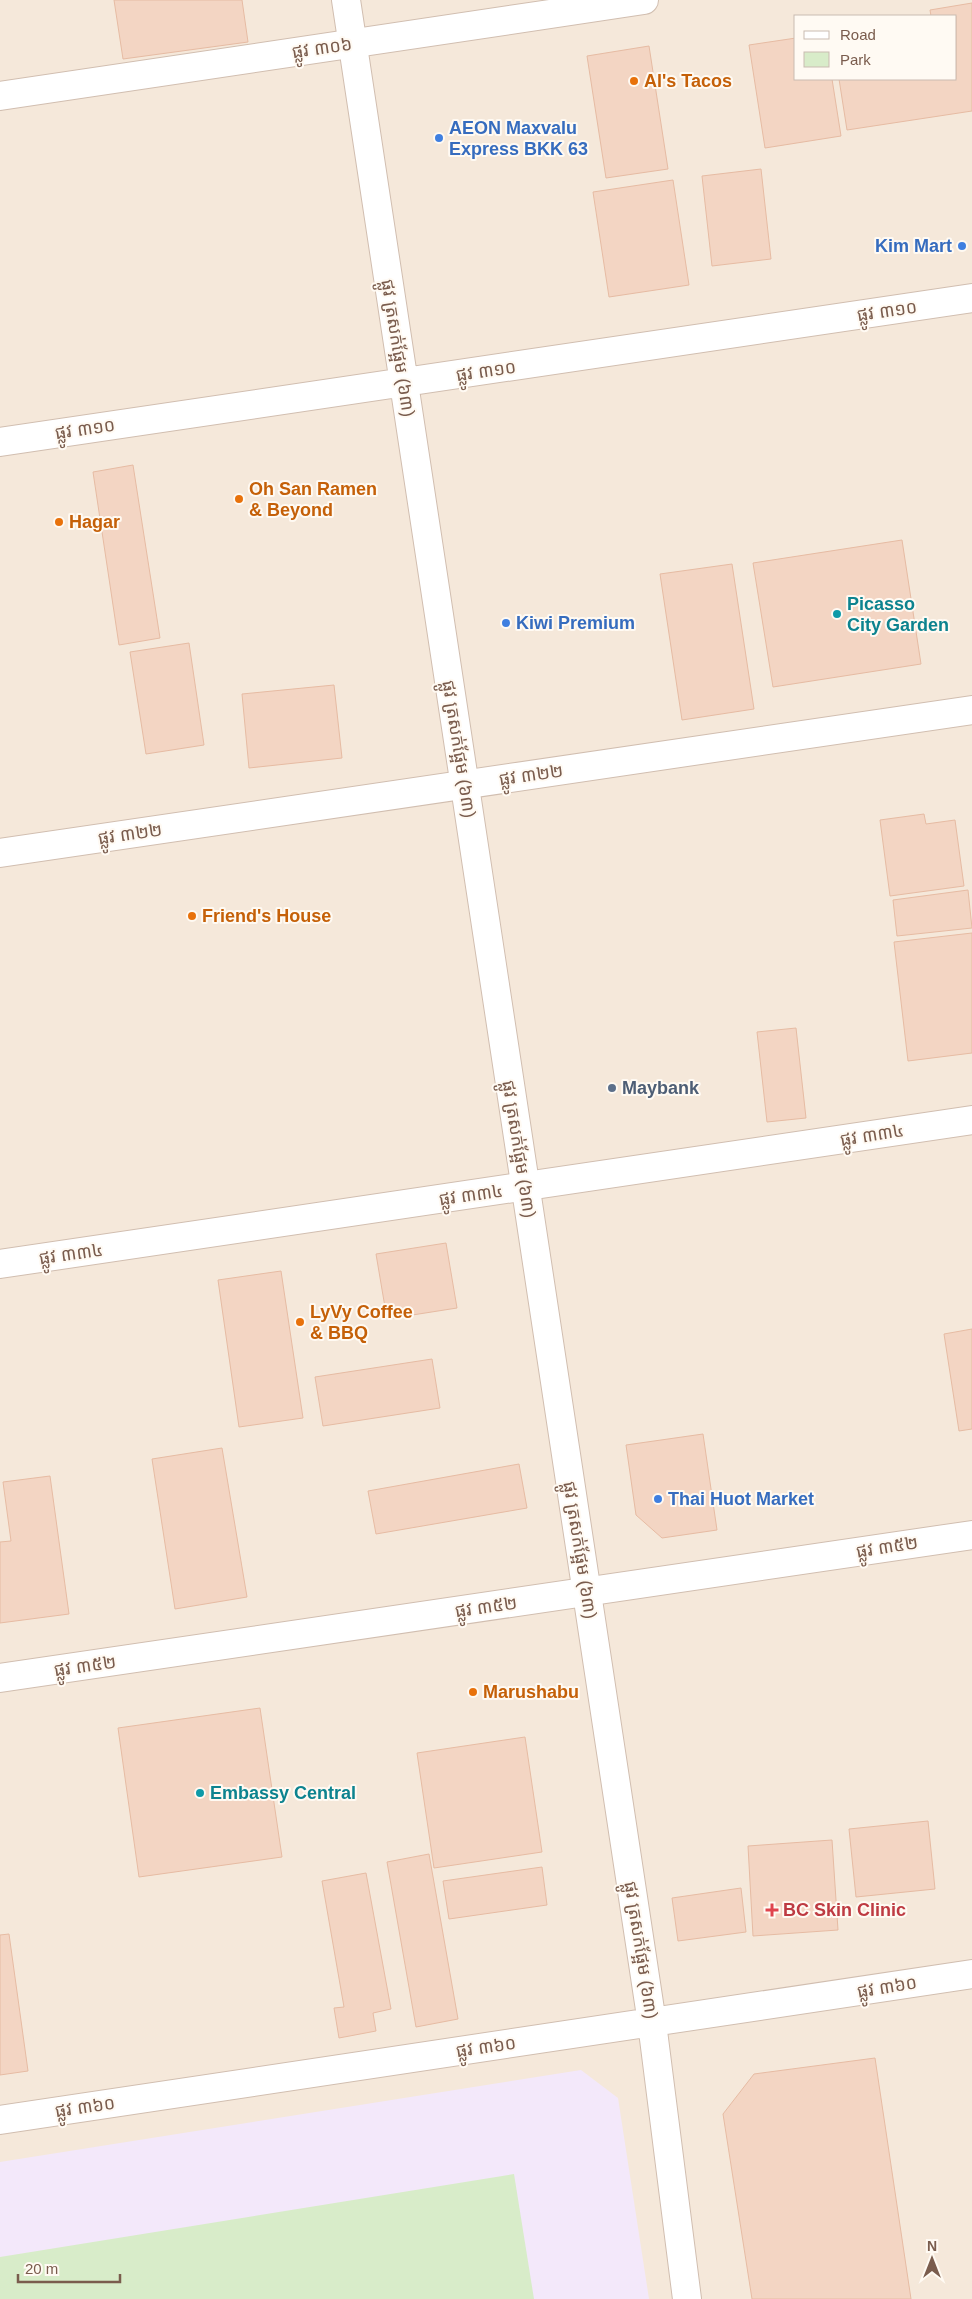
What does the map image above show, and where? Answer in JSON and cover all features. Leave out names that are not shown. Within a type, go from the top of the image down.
[{"type":"street","name":"ផ្លូវ ត្រសក់ផ្អែម (៦៣)","points":[[346,0],[652,2023],[687,2299]]},
{"type":"street","name":"ផ្លូវ ៣០៦","points":[[0,96],[644,0]]},
{"type":"street","name":"ផ្លូវ ៣១០","points":[[0,442],[972,298]]},
{"type":"street","name":"ផ្លូវ ៣២២","points":[[0,854],[972,710]]},
{"type":"street","name":"ផ្លូវ ៣៣៤","points":[[0,1264],[972,1120]]},
{"type":"street","name":"ផ្លូវ ៣៥២","points":[[0,1678],[972,1534]]},
{"type":"street","name":"ផ្លូវ ៣៦០","points":[[0,2120],[972,1974]]},
{"type":"shaded area","points":[[0,0],[972,0],[972,2299],[0,2299]]},
{"type":"shaded area","points":[[581,2070],[618,2098],[649,2299],[0,2299],[0,2162]]},
{"type":"green space","points":[[514,2174],[534,2299],[0,2299],[0,2257]]},
{"type":"building","points":[[114,0],[242,0],[248,42],[123,59]]},
{"type":"building","points":[[972,3],[972,111],[847,130],[839,80],[957,80],[957,15],[931,15],[930,10]]},
{"type":"building","points":[[794,38],[794,80],[832,80],[841,136],[765,148],[749,45]]},
{"type":"building","points":[[649,46],[668,169],[606,178],[587,56]]},
{"type":"building","points":[[761,169],[771,259],[712,266],[702,176]]},
{"type":"building","points":[[673,180],[689,285],[609,297],[593,192]]},
{"type":"building","points":[[133,465],[160,638],[119,645],[93,472]]},
{"type":"building","name":"Picasso City Garden","points":[[902,540],[921,664],[773,687],[753,563]]},
{"type":"building","points":[[732,564],[754,709],[682,720],[660,574]]},
{"type":"building","points":[[189,643],[204,745],[146,754],[130,652]]},
{"type":"building","points":[[334,685],[342,758],[249,768],[242,694]]},
{"type":"building","points":[[924,814],[926,824],[955,820],[964,886],[890,896],[880,820]]},
{"type":"building","points":[[968,890],[972,928],[897,936],[893,900]]},
{"type":"building","points":[[972,933],[972,1053],[908,1061],[894,942]]},
{"type":"building","points":[[796,1028],[806,1118],[767,1122],[757,1032]]},
{"type":"building","points":[[446,1243],[457,1308],[387,1319],[376,1254]]},
{"type":"building","points":[[281,1271],[303,1418],[239,1427],[218,1280]]},
{"type":"building","points":[[972,1329],[972,1429],[959,1431],[944,1334]]},
{"type":"building","points":[[432,1359],[440,1408],[323,1426],[315,1377]]},
{"type":"building","points":[[703,1434],[717,1530],[662,1538],[636,1515],[626,1445]]},
{"type":"building","points":[[222,1448],[247,1597],[175,1609],[152,1459]]},
{"type":"building","points":[[519,1464],[527,1508],[376,1534],[368,1491]]},
{"type":"building","points":[[50,1476],[69,1614],[0,1623],[0,1542],[11,1541],[3,1482]]},
{"type":"building","name":"Embassy Central","points":[[260,1708],[282,1857],[139,1877],[118,1728]]},
{"type":"building","points":[[525,1737],[542,1852],[434,1868],[417,1753]]},
{"type":"building","points":[[928,1821],[935,1889],[856,1897],[849,1829]]},
{"type":"building","points":[[832,1840],[838,1930],[753,1936],[748,1846]]},
{"type":"building","points":[[429,1854],[458,2019],[416,2027],[387,1862]]},
{"type":"building","points":[[542,1867],[547,1905],[449,1919],[443,1881]]},
{"type":"building","points":[[366,1873],[391,2009],[373,2013],[376,2031],[339,2038],[334,2008],[344,2007],[322,1881]]},
{"type":"building","points":[[741,1888],[746,1932],[678,1941],[672,1898]]},
{"type":"building","points":[[9,1934],[28,2071],[0,2075],[0,1935]]},
{"type":"building","points":[[875,2058],[911,2299],[752,2299],[723,2114],[754,2074]]},
{"type":"place","name":"Al's Tacos","points":[[634,81]]},
{"type":"place","name":"AEON Maxvalu Express BKK 63","points":[[439,138]]},
{"type":"place","name":"Kim Mart","points":[[962,246]]},
{"type":"place","name":"Oh San Ramen & Beyond","points":[[239,499]]},
{"type":"place","name":"Hagar","points":[[59,522]]},
{"type":"place","name":"Picasso City Garden","points":[[837,614]]},
{"type":"place","name":"Kiwi Premium","points":[[506,623]]},
{"type":"place","name":"Friend's House","points":[[192,916]]},
{"type":"place","name":"Maybank","points":[[612,1088]]},
{"type":"place","name":"LyVy Coffee & BBQ","points":[[300,1322]]},
{"type":"place","name":"Thai Huot Market","points":[[658,1499]]},
{"type":"place","name":"Marushabu","points":[[473,1692]]},
{"type":"place","name":"Embassy Central","points":[[200,1793]]},
{"type":"place","name":"BC Skin Clinic","points":[[772,1910]]}]
